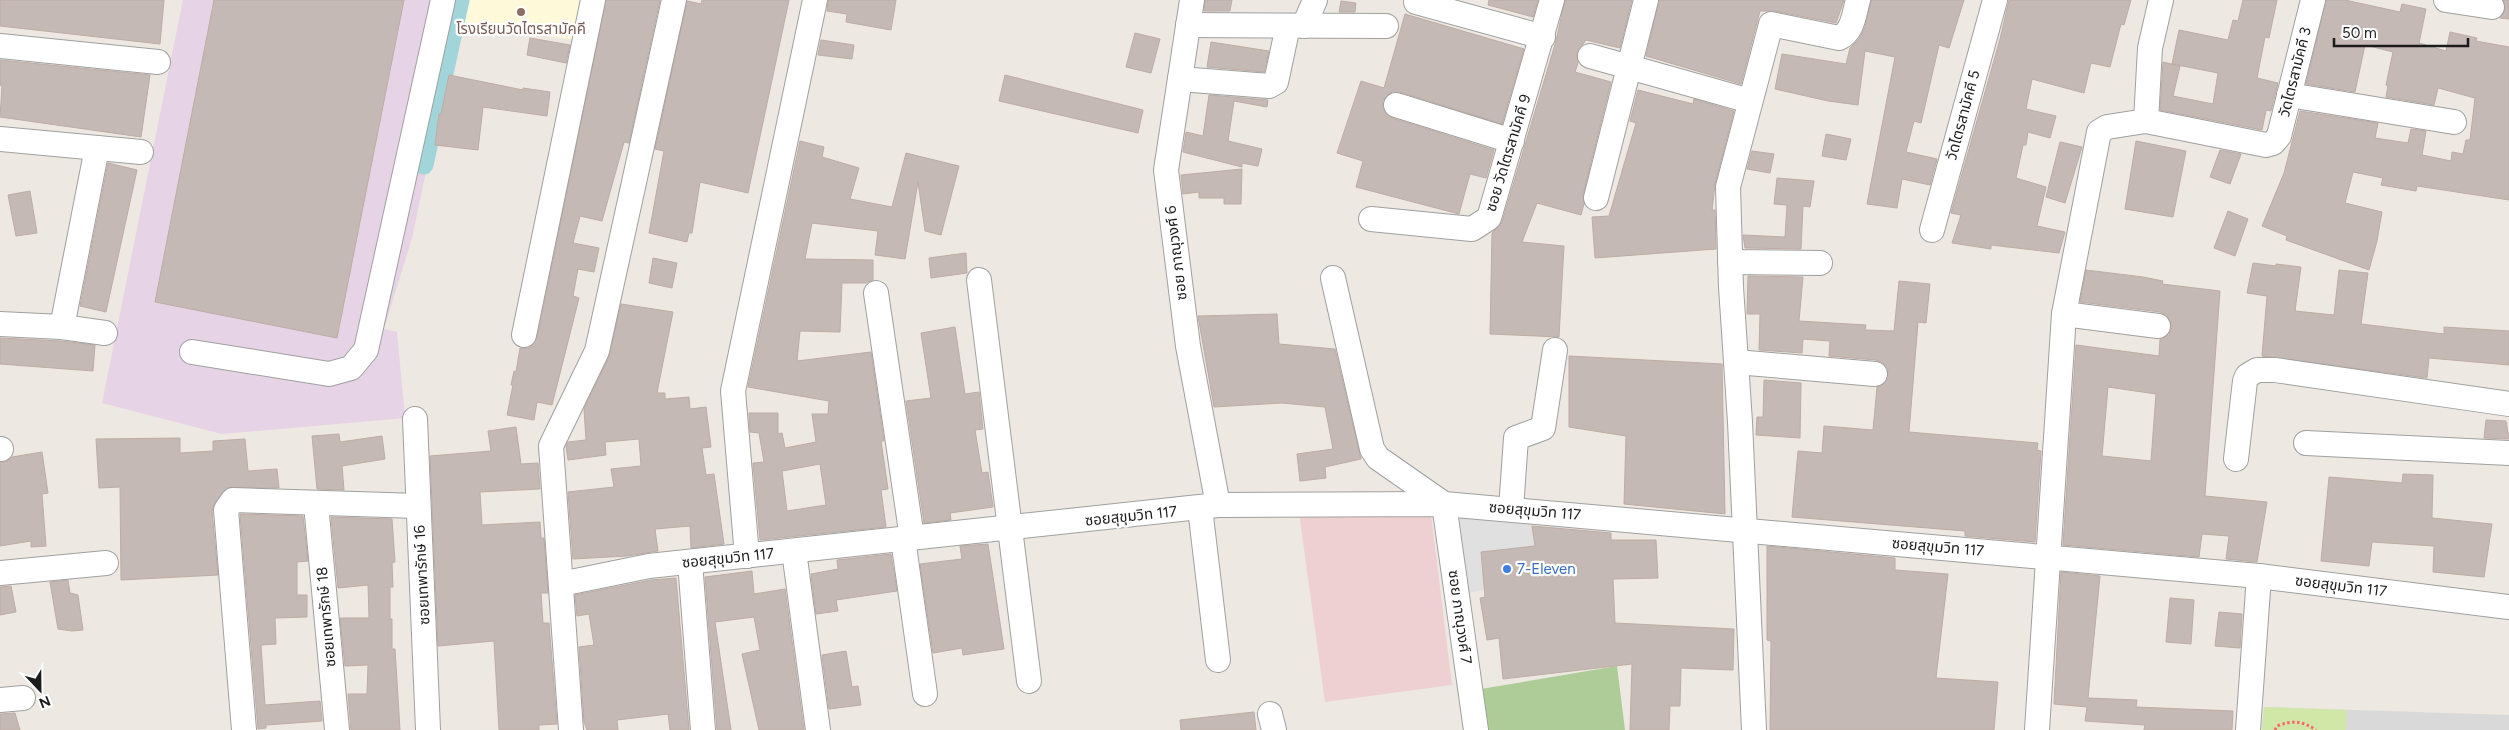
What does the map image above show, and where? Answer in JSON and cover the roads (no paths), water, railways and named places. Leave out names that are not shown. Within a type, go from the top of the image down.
[{"type":"street","points":[[192,352],[329,374],[351,368],[366,350],[442,0]]},
{"type":"street","points":[[524,335],[593,0]]},
{"type":"street","points":[[571,730],[552,446],[597,351],[674,0]]},
{"type":"street","points":[[747,556],[733,391],[815,0]]},
{"type":"street","name":"ซอย ภาณุวงศ์ 6","points":[[1192,0],[1166,170],[1209,507],[1218,660]]},
{"type":"street","points":[[1180,78],[1269,86],[1276,82],[1296,26],[1315,0]]},
{"type":"street","name":"ซอย วัดไตรสามัคคี 9","points":[[1371,219],[1472,229],[1481,225],[1489,218],[1543,37],[1552,0]]},
{"type":"street","points":[[1596,198],[1646,0]]},
{"type":"street","points":[[1754,730],[1730,262],[1728,187],[1770,24],[1839,38],[1845,35],[1850,27],[1858,0]]},
{"type":"street","name":"วัดไตรสามัคคี 5","points":[[1932,230],[1995,0]]},
{"type":"street","points":[[2037,730],[2064,314],[2100,132],[2107,127],[2146,121],[2150,48],[2161,0]]},
{"type":"street","name":"วัดไตรสามัคคี 3","points":[[2146,121],[2266,144],[2273,143],[2279,136],[2313,0]]},
{"type":"street","points":[[2446,0],[2492,7]]},
{"type":"street","points":[[1416,2],[1543,37]]},
{"type":"street","points":[[1188,26],[1386,26]]},
{"type":"street","points":[[0,46],[158,62]]},
{"type":"street","points":[[1590,56],[1750,101]]},
{"type":"street","points":[[2289,95],[2454,122]]},
{"type":"street","points":[[1396,105],[1512,141]]},
{"type":"street","points":[[0,139],[141,152]]},
{"type":"street","points":[[62,327],[97,148]]},
{"type":"street","points":[[1730,262],[1820,264]]},
{"type":"street","points":[[1333,278],[1372,449],[1378,458],[1444,504]]},
{"type":"street","points":[[979,280],[1029,681]]},
{"type":"street","points":[[876,293],[926,694]]},
{"type":"street","points":[[2064,314],[2158,326]]},
{"type":"street","points":[[0,324],[62,327],[105,333]]},
{"type":"street","points":[[1511,509],[1516,438],[1543,428],[1555,350]]},
{"type":"street","points":[[1736,362],[1875,374]]},
{"type":"street","points":[[2236,459],[2245,381],[2247,376],[2257,370],[2275,370],[2509,404]]},
{"type":"street","name":"ซอยเทพารักษ์ 16","points":[[415,419],[418,506],[423,569],[428,730]]},
{"type":"street","points":[[2306,443],[2509,453]]},
{"type":"street","points":[[244,730],[226,510],[233,500],[418,506]]},
{"type":"street","name":"ซอยเทพารักษ์ 18","points":[[316,504],[337,730]]},
{"type":"street","name":"ซอยสุขุมวิท 117","points":[[561,584],[650,566],[1209,507],[1444,504],[2259,576],[2509,606]]},
{"type":"street","name":"ซอย ภาณุวงศ์ 7","points":[[1444,504],[1476,730]]},
{"type":"street","points":[[794,551],[818,730]]},
{"type":"street","points":[[690,562],[703,730]]},
{"type":"street","points":[[0,573],[106,563]]},
{"type":"street","points":[[2248,730],[2259,576]]},
{"type":"waterway","points":[[424,165],[460,0]]},
{"type":"place","name":"โรงเรียนวัดไตรสามัคคี","points":[[521,12]]},
{"type":"place","name":"7-Eleven","points":[[1507,569]]}]
